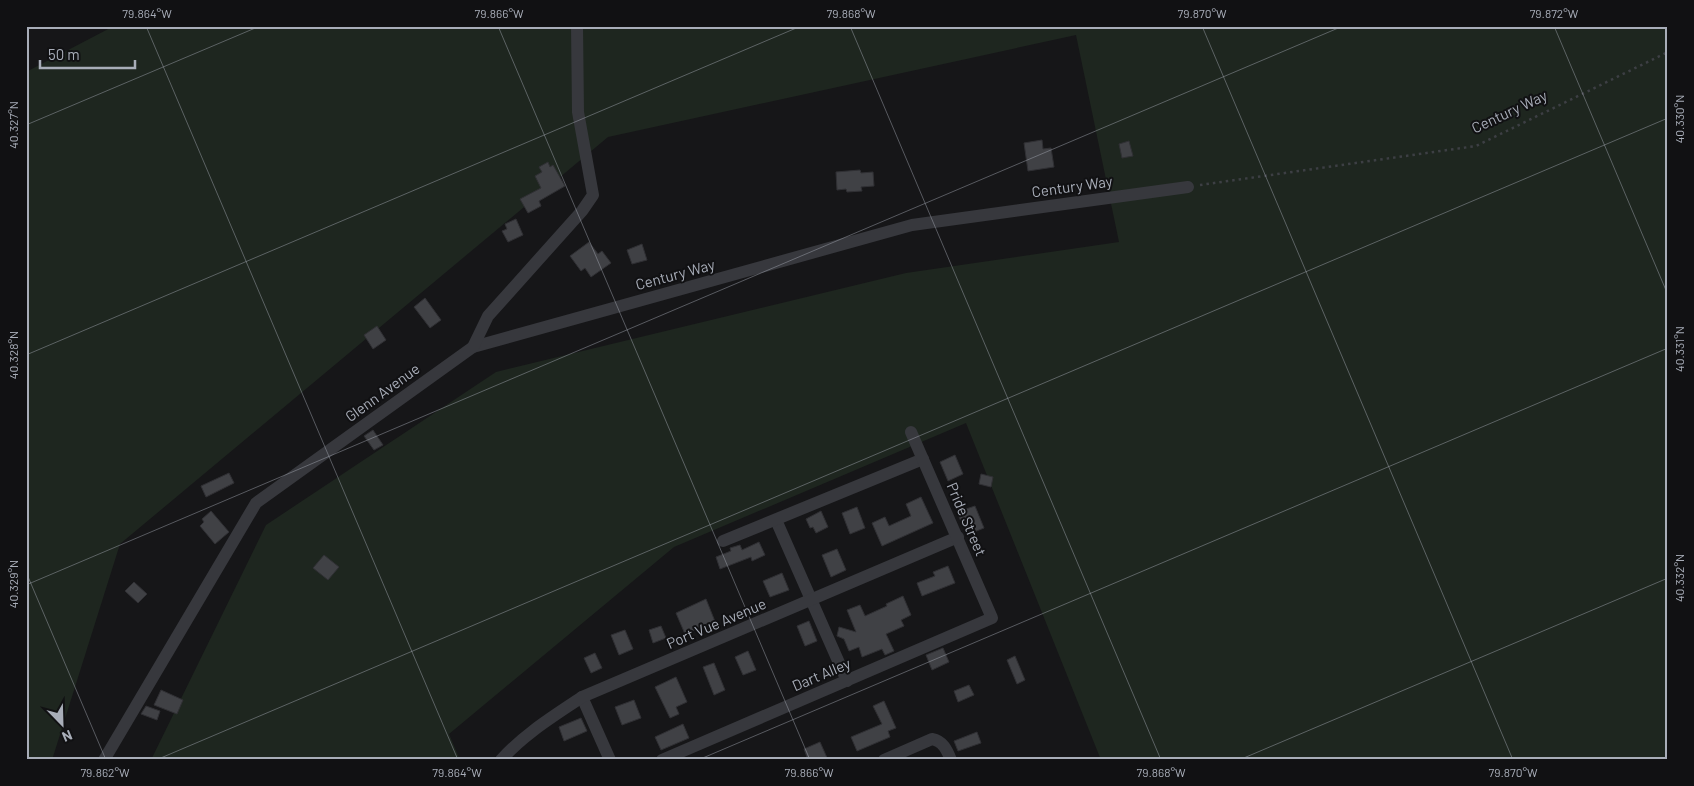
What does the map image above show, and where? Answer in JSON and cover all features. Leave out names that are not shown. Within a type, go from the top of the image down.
[{"type":"street","name":"Glenn Avenue","points":[[104,760],[256,504],[473,347],[488,316],[582,211],[592,194],[578,112],[577,26]]},
{"type":"street","name":"Century Way","points":[[473,347],[912,225],[1188,186]]},
{"type":"street","name":"Pride Street","points":[[912,432],[992,618]]},
{"type":"street","points":[[724,542],[923,459]]},
{"type":"street","points":[[776,520],[847,681]]},
{"type":"street","name":"Port Vue Avenue","points":[[501,760],[512,755],[534,730],[582,697],[958,538]]},
{"type":"street","name":"Dart Alley","points":[[662,760],[992,618]]},
{"type":"street","points":[[582,697],[610,760]]},
{"type":"street","points":[[884,760],[932,739],[937,740],[944,746],[951,760]]},
{"type":"path","name":"Century Way","points":[[1188,186],[1476,146],[1668,52]]},
{"type":"shaded area","points":[[114,26],[1668,26],[1668,760],[1101,760],[966,423],[674,547],[449,734],[460,760],[151,760],[266,525],[496,372],[906,273],[1119,242],[1076,35],[608,137],[120,544],[52,760],[26,760],[26,72]]},
{"type":"building","points":[[1042,140],[1043,149],[1051,148],[1054,167],[1028,171],[1024,143]]},
{"type":"building","points":[[1129,141],[1133,156],[1122,158],[1119,144]]},
{"type":"building","points":[[548,162],[550,167],[553,165],[565,186],[539,201],[541,206],[528,213],[520,199],[541,188],[535,176],[542,172],[539,167]]},
{"type":"building","points":[[860,170],[861,173],[873,172],[874,186],[861,187],[862,191],[847,192],[846,189],[837,190],[836,172]]},
{"type":"building","points":[[516,219],[523,235],[508,242],[502,231],[507,229],[505,224]]},
{"type":"building","points":[[589,242],[598,254],[602,251],[611,263],[591,277],[585,268],[581,271],[570,256]]},
{"type":"building","points":[[642,244],[647,260],[632,264],[627,250]]},
{"type":"building","points":[[425,298],[441,320],[430,328],[414,307]]},
{"type":"building","points":[[377,326],[386,340],[373,349],[364,335]]},
{"type":"building","points":[[373,430],[383,445],[374,450],[364,436]]},
{"type":"building","points":[[955,455],[963,474],[948,481],[940,462]]},
{"type":"building","points":[[229,473],[234,483],[206,497],[201,486]]},
{"type":"building","points":[[981,474],[993,477],[991,487],[979,484]]},
{"type":"building","points":[[921,497],[933,523],[882,546],[872,523],[885,517],[889,526],[911,516],[906,504]]},
{"type":"building","points":[[975,506],[984,528],[969,534],[966,525],[963,526],[957,512]]},
{"type":"building","points":[[857,507],[865,528],[850,534],[842,513]]},
{"type":"building","points":[[211,511],[229,532],[215,544],[200,526],[204,522],[202,519]]},
{"type":"building","points":[[821,511],[828,527],[816,533],[813,527],[810,528],[806,519]]},
{"type":"building","points":[[759,542],[765,555],[752,561],[751,557],[720,569],[716,557],[731,551],[730,548],[740,545],[742,550]]},
{"type":"building","points":[[837,549],[846,570],[831,577],[822,555]]},
{"type":"building","points":[[324,555],[339,567],[328,580],[313,568]]},
{"type":"building","points":[[948,566],[955,583],[922,596],[917,583],[935,576],[933,572]]},
{"type":"building","points":[[782,573],[789,590],[770,597],[763,581]]},
{"type":"building","points":[[134,582],[147,594],[138,603],[125,591]]},
{"type":"building","points":[[903,596],[911,615],[901,620],[904,626],[886,634],[894,651],[885,655],[882,649],[862,657],[859,647],[849,651],[844,639],[837,636],[839,627],[856,632],[847,610],[860,605],[865,616]]},
{"type":"building","points":[[706,599],[716,624],[707,628],[706,625],[685,634],[676,613]]},
{"type":"building","points":[[809,621],[817,641],[805,646],[797,626]]},
{"type":"building","points":[[661,626],[666,638],[653,643],[649,630]]},
{"type":"building","points":[[625,630],[633,649],[619,655],[611,635]]},
{"type":"building","points":[[943,648],[949,662],[932,670],[926,655]]},
{"type":"building","points":[[748,651],[756,670],[743,675],[735,657]]},
{"type":"building","points":[[595,653],[602,668],[591,673],[584,658]]},
{"type":"building","points":[[1015,656],[1025,680],[1017,684],[1007,660]]},
{"type":"building","points":[[714,663],[725,690],[714,695],[703,667]]},
{"type":"building","points":[[676,677],[687,702],[676,707],[679,714],[670,718],[655,687]]},
{"type":"building","points":[[969,685],[974,695],[958,702],[954,691]]},
{"type":"building","points":[[161,690],[183,700],[177,714],[154,705]]},
{"type":"building","points":[[634,700],[641,718],[622,725],[615,707]]},
{"type":"building","points":[[884,701],[896,728],[888,731],[890,737],[857,751],[851,737],[882,724],[873,706]]},
{"type":"building","points":[[146,706],[160,711],[157,720],[141,714]]},
{"type":"building","points":[[581,718],[587,731],[564,741],[559,727]]},
{"type":"building","points":[[683,724],[689,738],[661,750],[655,737]]},
{"type":"building","points":[[977,732],[981,743],[958,751],[954,741]]},
{"type":"building","points":[[820,742],[828,760],[808,760],[804,749]]}]
